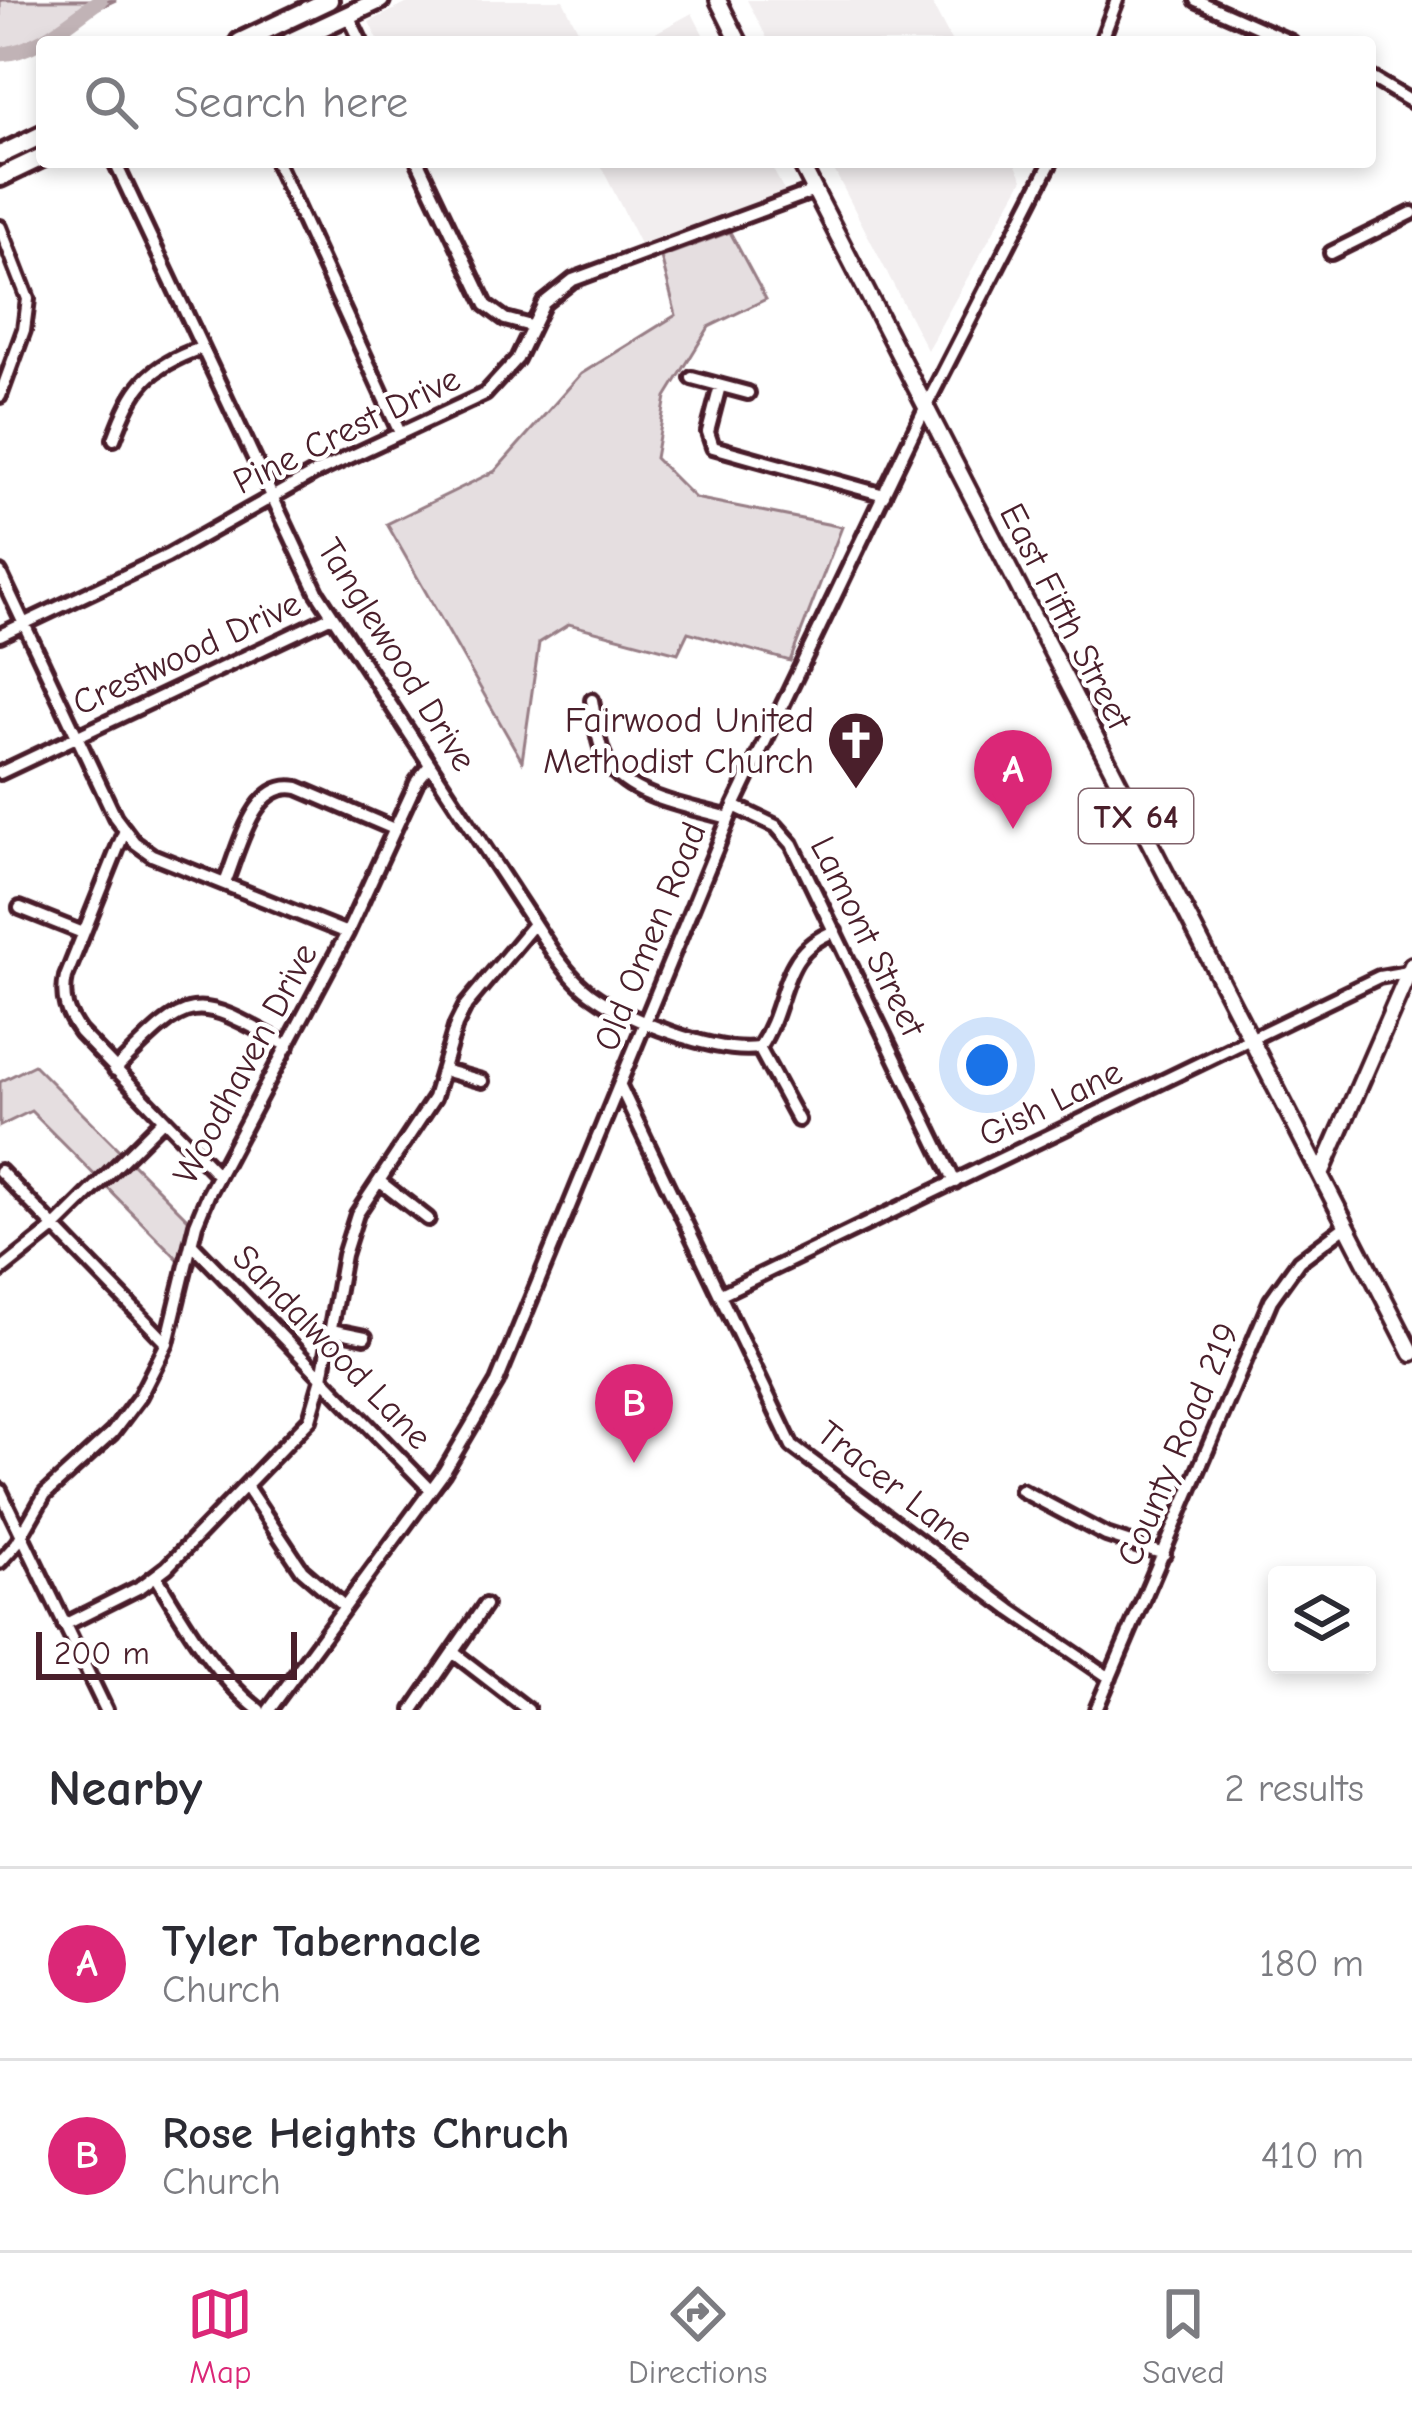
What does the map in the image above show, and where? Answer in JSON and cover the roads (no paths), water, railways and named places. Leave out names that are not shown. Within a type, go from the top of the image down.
[{"type":"highway","points":[[253,36],[329,0]]},
{"type":"highway","points":[[300,36],[348,8],[380,0]]},
{"type":"highway","points":[[0,155],[36,138]]},
{"type":"highway","points":[[0,177],[36,160]]},
{"type":"main road","points":[[718,0],[736,36]]},
{"type":"main road","name":"East Fifth Street","points":[[803,168],[1346,1225]]},
{"type":"main road","points":[[1321,1174],[1410,968]]},
{"type":"main road","name":"TX 64","points":[[1346,1225],[1412,1353]]},
{"type":"street","points":[[1103,36],[1117,0]]},
{"type":"street","points":[[1196,0],[1277,36]]},
{"type":"street","points":[[1376,80],[1412,102]]},
{"type":"street","name":"Tanglewood Drive","points":[[119,168],[332,616],[570,976],[592,995],[644,1023],[716,1044],[759,1048]]},
{"type":"street","points":[[279,168],[400,433]]},
{"type":"street","points":[[421,168],[486,305],[505,319],[531,326]]},
{"type":"street","name":"Old Omen Road","points":[[269,1710],[430,1490],[497,1382],[732,812],[926,406],[1048,168]]},
{"type":"street","name":"Pine Crest Drive","points":[[0,635],[167,556],[272,495],[489,392],[517,359],[549,298],[573,280],[814,190]]},
{"type":"street","points":[[1331,253],[1412,213]]},
{"type":"street","points":[[0,227],[28,299],[24,330],[0,396]]},
{"type":"street","points":[[114,439],[129,399],[152,371],[201,348]]},
{"type":"street","points":[[692,378],[748,393]]},
{"type":"street","points":[[720,386],[708,432],[713,448],[884,495]]},
{"type":"street","points":[[0,573],[77,736],[134,842],[152,855],[346,932]]},
{"type":"street","name":"Crestwood Drive","points":[[0,773],[332,616]]},
{"type":"street","name":"Lamont Street","points":[[592,700],[602,749],[626,783],[732,812],[784,832],[955,1182]]},
{"type":"street","name":"Woodhaven Drive","points":[[0,1562],[55,1482],[127,1416],[167,1343],[196,1224],[218,1174],[346,932],[417,781],[430,765]]},
{"type":"street","points":[[225,883],[260,803],[281,786],[298,788],[394,829]]},
{"type":"street","points":[[125,830],[62,993],[80,1032],[218,1174]]},
{"type":"street","points":[[20,908],[83,933]]},
{"type":"street","points":[[64,1624],[156,1576],[310,1418],[349,1234],[434,1098],[466,1005],[534,924]]},
{"type":"street","points":[[798,1120],[759,1048],[800,952],[814,939],[835,931]]},
{"type":"street","name":"Gish Lane","points":[[721,1294],[1379,976],[1410,968]]},
{"type":"street","points":[[115,1070],[156,1028],[185,1010],[222,1009],[288,1046]]},
{"type":"street","points":[[442,1070],[482,1081]]},
{"type":"street","name":"Tracer Lane","points":[[620,1086],[792,1446],[1110,1678]]},
{"type":"street","points":[[0,1270],[54,1228],[163,1120]]},
{"type":"street","points":[[0,1172],[167,1343]]},
{"type":"street","points":[[380,1180],[428,1220]]},
{"type":"street","name":"County Road 219","points":[[1096,1710],[1277,1287],[1307,1253],[1346,1225]]},
{"type":"street","name":"Sandalwood Lane","points":[[192,1244],[430,1490]]},
{"type":"street","points":[[331,1330],[365,1337]]},
{"type":"street","points":[[246,1486],[302,1570],[344,1606]]},
{"type":"street","points":[[0,1490],[106,1710]]},
{"type":"street","points":[[1021,1490],[1106,1535],[1164,1554]]},
{"type":"street","points":[[156,1576],[217,1668],[259,1710]]},
{"type":"street","points":[[413,1710],[485,1605]]},
{"type":"street","points":[[454,1653],[528,1710]]},
{"type":"waterway","points":[[49,36],[100,0]]},
{"type":"waterway","points":[[0,54],[36,44]]},
{"type":"place","name":"Fairwood United Methodist Church","points":[[856,791]]},
{"type":"place","name":"Tyler Tabernacle","points":[[1013,829]]},
{"type":"place","name":"Rose Heights Chruch","points":[[634,1463]]}]
